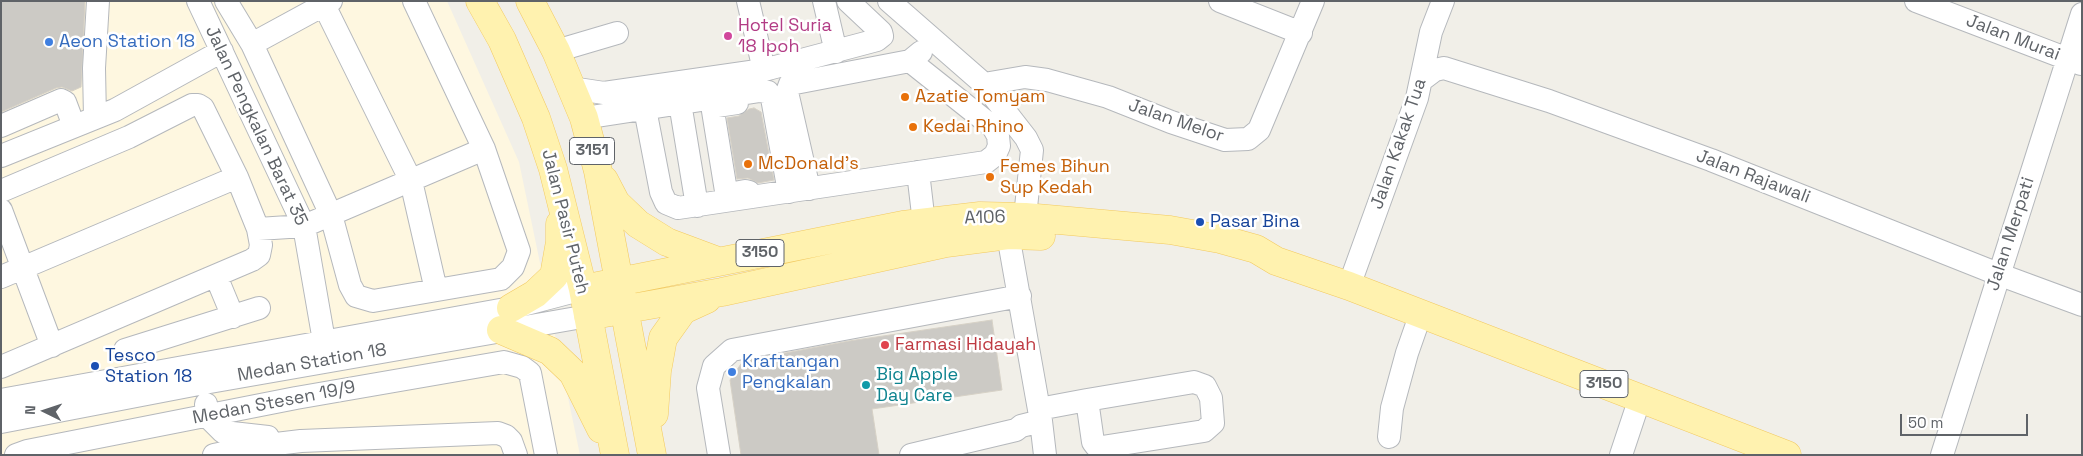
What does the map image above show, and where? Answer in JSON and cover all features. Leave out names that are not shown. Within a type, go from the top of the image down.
[{"type":"main road","name":"Jalan Pasir Puteh","points":[[480,1],[502,40],[536,118],[561,194],[583,289],[615,455]]},
{"type":"main road","points":[[486,1],[502,40]]},
{"type":"main road","name":"Jalan Pasir Puteh","points":[[530,1],[556,51],[584,118],[598,170],[651,452]]},
{"type":"main road","points":[[598,170],[616,202],[638,224],[667,242],[719,261]]},
{"type":"main road","points":[[561,194],[560,242],[554,276],[506,319],[550,351],[573,373],[615,455]]},
{"type":"main road","name":"A106","points":[[938,229],[980,216],[1017,226]]},
{"type":"main road","name":"3150","points":[[1017,226],[1169,241],[1253,259],[1276,261],[1421,313],[1787,455]]},
{"type":"main road","name":"3150","points":[[618,281],[719,261],[938,229]]},
{"type":"main road","name":"3150","points":[[624,310],[722,292],[938,229]]},
{"type":"main road","name":"Medan Station 18","points":[[583,289],[618,281]]},
{"type":"main road","points":[[651,452],[657,372],[663,338],[683,310],[722,292]]},
{"type":"main road","name":"Medan Station 18","points":[[588,316],[624,310]]},
{"type":"street","points":[[95,118],[94,68],[98,1]]},
{"type":"street","name":"Jalan Pengkalan Barat 35","points":[[198,1],[304,226],[324,341]]},
{"type":"street","points":[[226,1],[252,44],[331,215],[350,286],[356,296],[373,301],[500,280],[513,267],[519,251],[484,149],[414,1]]},
{"type":"street","points":[[748,1],[764,70]]},
{"type":"street","points":[[824,1],[836,52]]},
{"type":"street","points":[[571,88],[604,93],[764,70],[836,52],[877,40],[882,36],[881,32],[848,1]]},
{"type":"street","points":[[889,1],[984,84],[1018,127],[1032,150],[1017,226],[1020,296],[1045,455]]},
{"type":"street","points":[[1220,1],[1301,33]]},
{"type":"street","name":"Jalan Melor","points":[[984,84],[1024,78],[1047,80],[1108,97],[1171,122],[1225,140],[1248,139],[1259,130],[1313,1]]},
{"type":"street","name":"Jalan Kakak Tua","points":[[1349,286],[1417,98],[1423,79],[1431,32],[1442,1]]},
{"type":"street","name":"Jalan Murai","points":[[1916,1],[2074,62]]},
{"type":"street","points":[[252,44],[326,2],[411,181],[436,290]]},
{"type":"street","name":"Jalan Merpati","points":[[1942,455],[1998,274],[2074,62],[2082,14]]},
{"type":"street","points":[[556,51],[617,33]]},
{"type":"street","points":[[794,183],[787,92],[790,84],[910,61],[935,41]]},
{"type":"street","points":[[1,156],[95,118],[222,51]]},
{"type":"street","points":[[645,109],[660,192],[666,203],[678,208],[756,197],[794,183],[918,172],[986,162],[995,155],[998,146],[998,136],[993,127],[910,61]]},
{"type":"street","name":"Jalan Rajawali","points":[[1423,79],[1435,70],[1444,68],[1549,101],[1711,160],[1998,274],[2082,305]]},
{"type":"street","points":[[584,118],[760,91],[768,92],[772,98],[794,183]]},
{"type":"street","points":[[1,126],[61,100],[129,137]]},
{"type":"street","points":[[756,197],[745,191],[729,194],[726,191],[713,110],[717,106],[752,101],[766,110],[778,164],[794,183]]},
{"type":"street","points":[[680,103],[697,206]]},
{"type":"street","points":[[1,191],[129,137],[192,106],[198,105],[203,108],[237,177],[258,229],[261,245],[259,255],[252,260],[1,367]]},
{"type":"street","points":[[258,229],[304,226],[484,149]]},
{"type":"street","points":[[918,172],[938,229]]},
{"type":"street","points":[[1,277],[237,177]]},
{"type":"street","points":[[1,210],[52,346]]},
{"type":"street","points":[[216,276],[233,317]]},
{"type":"street","name":"Medan Station 18","points":[[1,422],[204,383],[506,319],[583,289]]},
{"type":"street","points":[[719,455],[708,388],[714,366],[732,350],[1020,296]]},
{"type":"street","points":[[125,350],[259,308]]},
{"type":"street","points":[[1389,437],[1392,408],[1407,353],[1421,313]]},
{"type":"street","name":"Medan Station 18","points":[[1,400],[324,341],[506,319],[588,316]]},
{"type":"street","name":"Medan Stesen 19/9","points":[[16,455],[27,451],[207,416],[504,362],[522,367],[530,373],[546,455]]},
{"type":"street","points":[[911,455],[1016,430],[1040,415],[1087,400],[1194,382],[1205,386],[1211,398],[1214,412],[1213,423],[1204,431],[1102,447],[1096,446],[1093,442],[1087,400]]},
{"type":"street","points":[[204,383],[207,416],[223,432],[301,441],[498,433],[506,436],[511,442],[516,455]]},
{"type":"street","points":[[1621,455],[1640,398]]},
{"type":"street","points":[[212,455],[223,432]]},
{"type":"street","points":[[212,455],[251,451],[301,441]]},
{"type":"shaded area","points":[[1,1],[447,1],[519,162],[580,455],[1,455]]},
{"type":"building","name":"Aeon Station 18","points":[[1,1],[85,1],[81,87],[72,91],[62,87],[56,88],[1,112]]},
{"type":"building","name":"McDonald's","points":[[754,108],[761,112],[774,180],[758,183],[748,178],[737,179],[727,118],[739,116]]},
{"type":"building","name":"Big Apple Day Care","points":[[992,320],[1002,390],[872,409],[879,455],[741,455],[730,380],[743,361],[849,341]]},
{"type":"place","name":"Hotel Suria 18 Ipoh","points":[[728,36]]},
{"type":"place","name":"Aeon Station 18","points":[[49,42]]},
{"type":"place","name":"Azatie Tomyam","points":[[905,97]]},
{"type":"place","name":"Kedai Rhino","points":[[913,127]]},
{"type":"place","name":"McDonald's","points":[[748,164]]},
{"type":"place","name":"Femes Bihun Sup Kedah","points":[[990,177]]},
{"type":"place","name":"Pasar Bina","points":[[1200,222]]},
{"type":"place","name":"Farmasi Hidayah","points":[[885,345]]},
{"type":"place","name":"Tesco Station 18","points":[[95,366]]},
{"type":"place","name":"Kraftangan Pengkalan","points":[[732,372]]},
{"type":"place","name":"Big Apple Day Care","points":[[866,385]]}]
